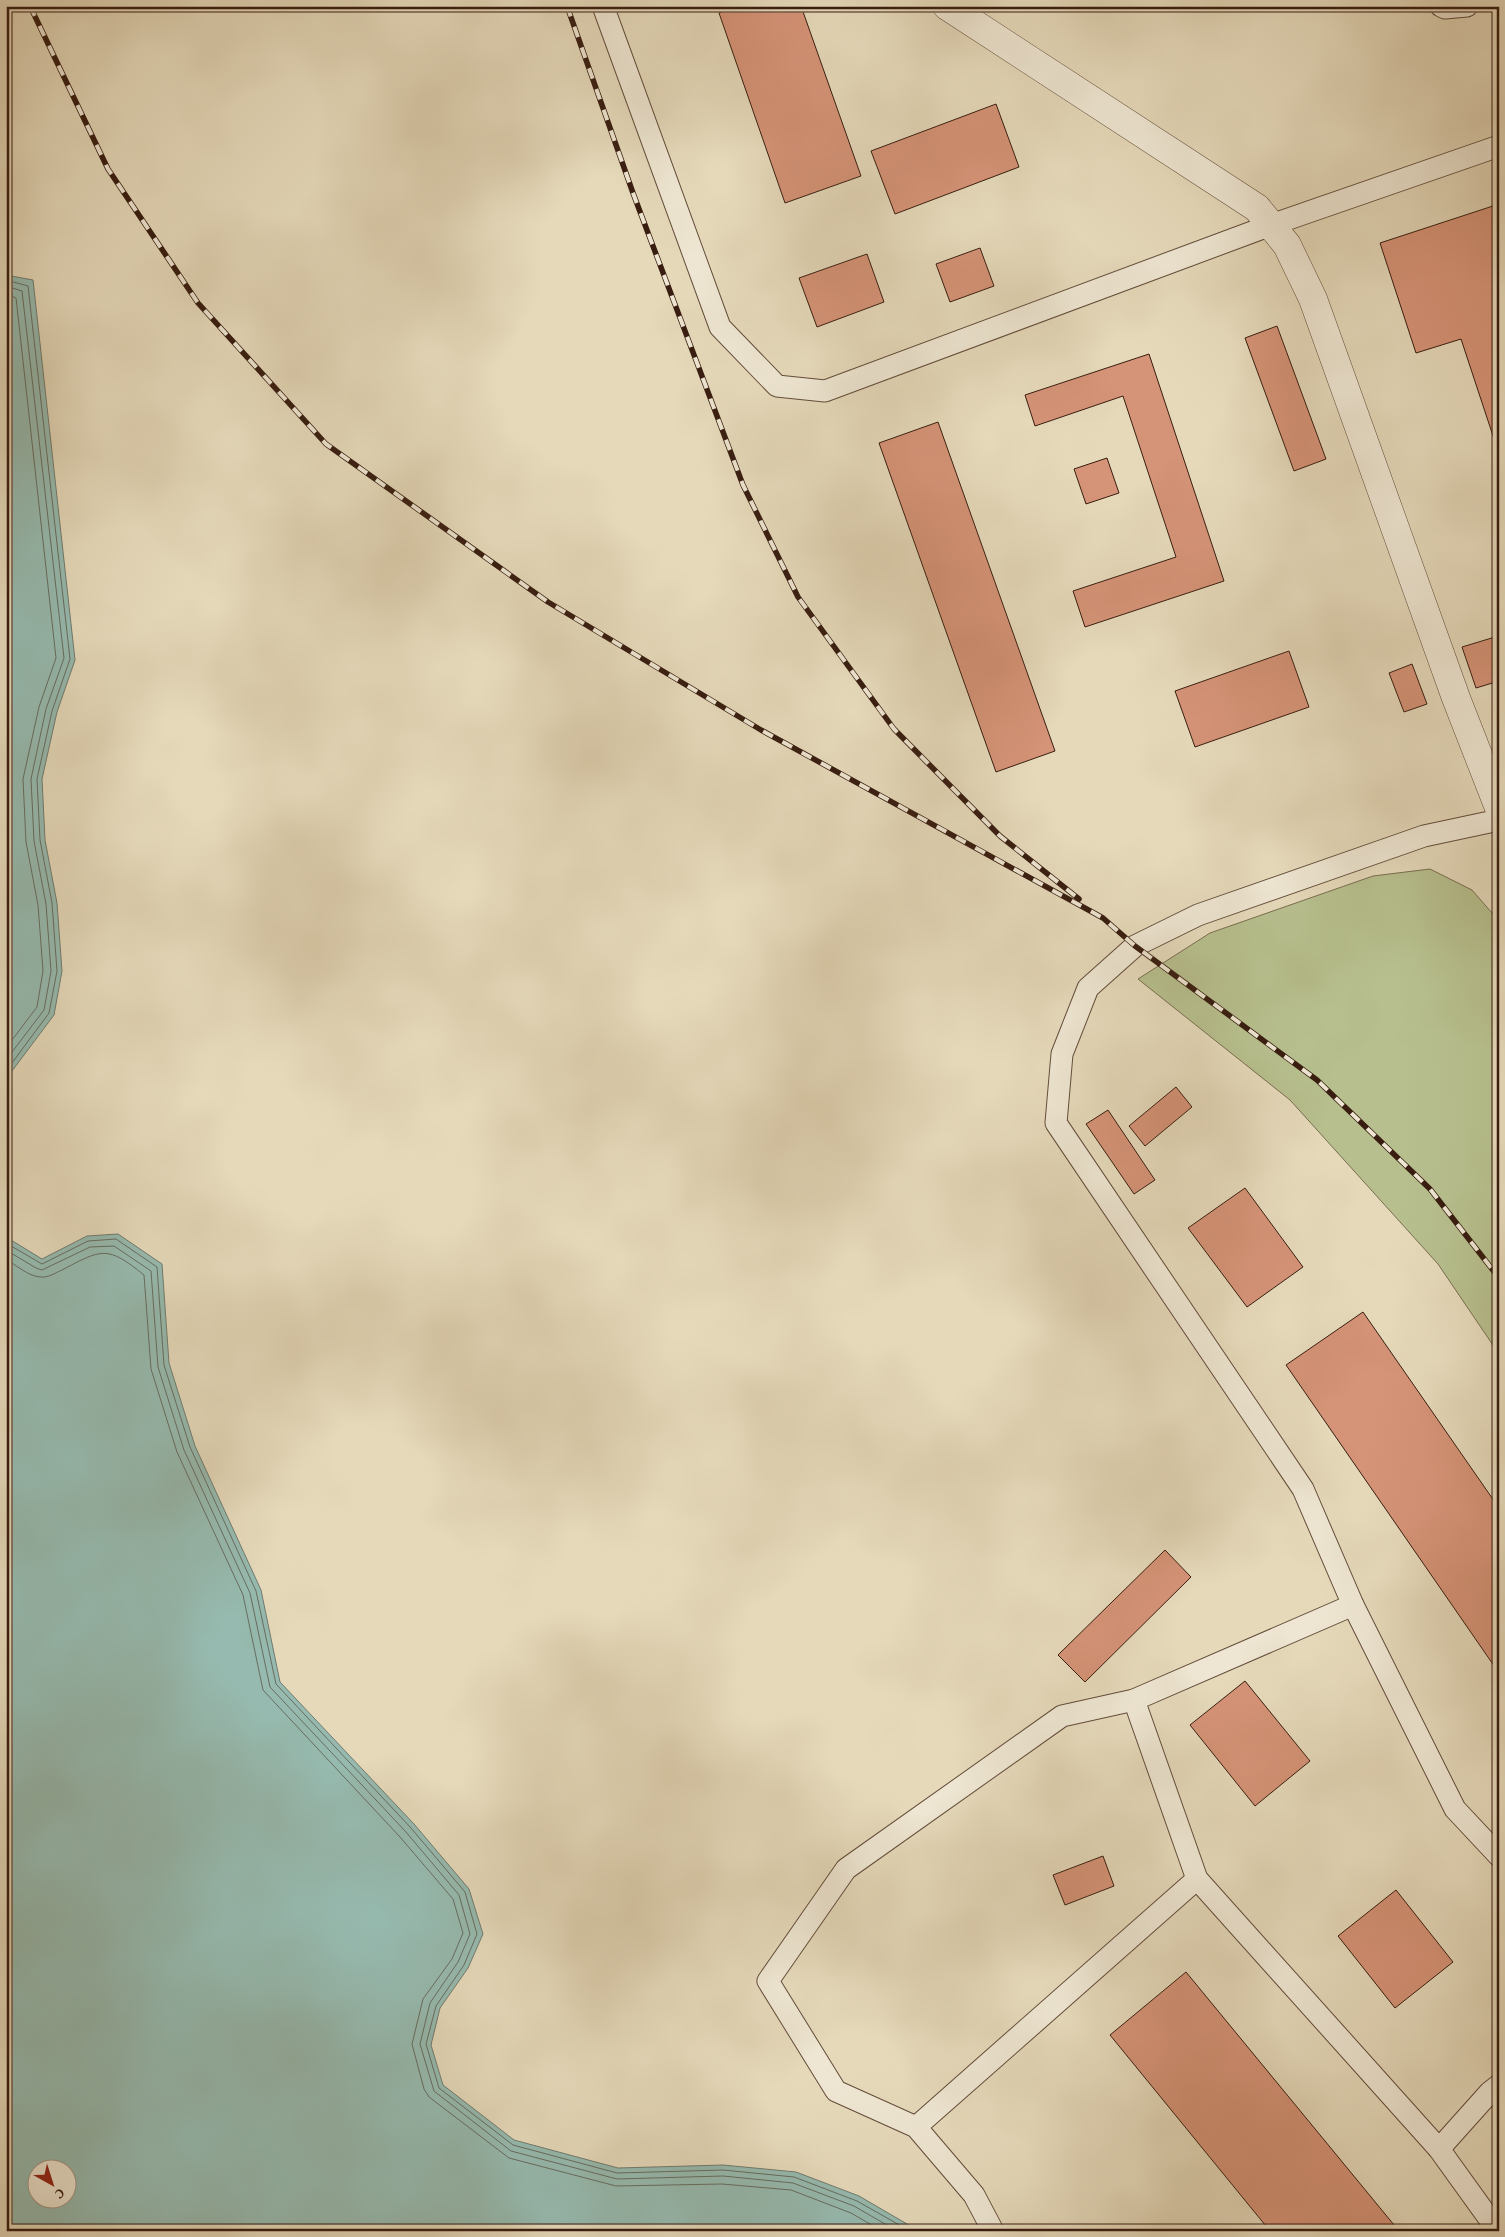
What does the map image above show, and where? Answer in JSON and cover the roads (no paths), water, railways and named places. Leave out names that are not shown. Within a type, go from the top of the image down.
[{"type":"street","points":[[948,6],[1257,208],[1287,245],[1313,299],[1453,689],[1499,808]]},
{"type":"lane","points":[[603,6],[720,327],[777,386],[825,390],[1271,226],[1499,146]]},
{"type":"lane","points":[[1442,6],[1445,8],[1468,6]]},
{"type":"lane","points":[[1499,820],[1424,836],[1198,915],[1135,946],[1088,988],[1062,1054],[1056,1124],[1303,1489],[1353,1605],[1455,1809],[1499,1856]]},
{"type":"lane","points":[[993,2231],[974,2195],[916,2127],[836,2090],[768,1981],[846,1870],[1062,1716],[1134,1700],[1353,1605]]},
{"type":"lane","points":[[1134,1700],[1197,1879],[1439,2149],[1498,2231]]},
{"type":"lane","points":[[916,2127],[1197,1879]]},
{"type":"lane","points":[[1439,2149],[1490,2092],[1499,2085]]},
{"type":"water","points":[[6,275],[33,280],[75,660],[57,712],[42,779],[45,840],[57,903],[62,971],[54,1015],[6,1079]]},
{"type":"water","points":[[118,1234],[162,1264],[169,1363],[195,1446],[261,1590],[280,1682],[414,1824],[469,1889],[483,1934],[468,1968],[440,2008],[431,2045],[443,2085],[514,2140],[618,2168],[723,2165],[796,2172],[859,2196],[919,2231],[6,2231],[6,1237],[42,1259],[87,1236]]},
{"type":"railway","points":[[30,6],[108,169],[198,303],[326,444],[548,602],[761,730],[1103,918],[1135,946],[1317,1080],[1430,1189],[1499,1278]]},
{"type":"railway","points":[[567,6],[633,193],[743,485],[798,597],[894,729],[1000,836],[1079,899]]}]
